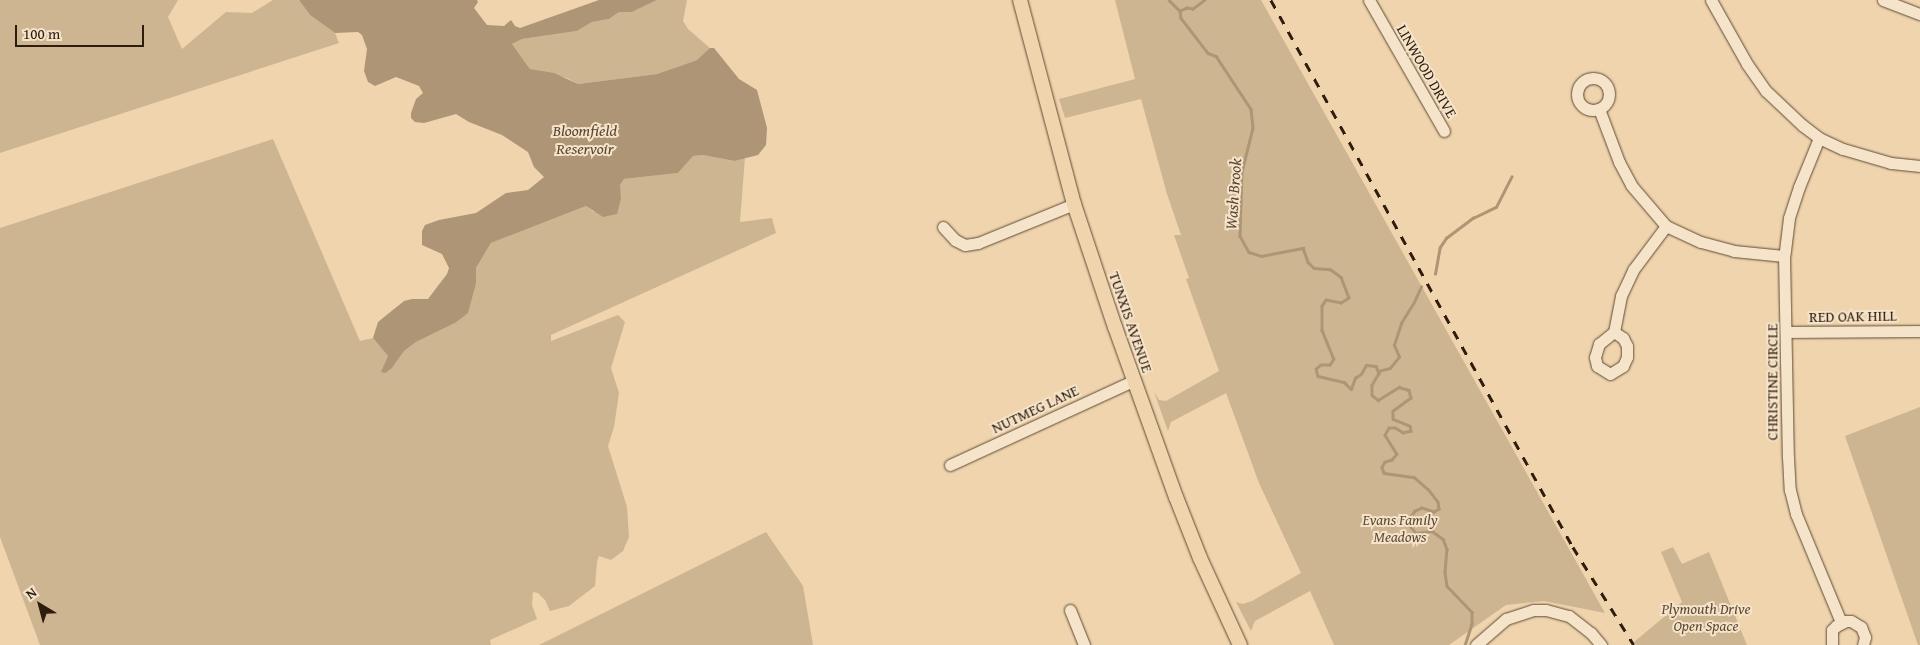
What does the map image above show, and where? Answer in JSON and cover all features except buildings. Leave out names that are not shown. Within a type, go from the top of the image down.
[{"type":"main road","name":"TUNXIS AVENUE","points":[[1020,0],[1074,204],[1133,381],[1197,550],[1240,645]]},
{"type":"street","name":"LINWOOD DRIVE","points":[[1369,0],[1444,131]]},
{"type":"street","points":[[1712,0],[1747,64],[1766,91],[1819,138],[1873,159],[1920,166]]},
{"type":"street","points":[[1883,0],[1920,14]]},
{"type":"street","points":[[1598,108],[1619,162],[1632,185],[1666,226],[1701,242],[1734,251],[1784,256]]},
{"type":"street","name":"CHRISTINE CIRCLE","points":[[1819,138],[1799,187],[1792,210],[1784,256],[1790,490],[1796,514],[1841,622]]},
{"type":"street","points":[[943,227],[955,240],[965,246],[978,243],[1074,204]]},
{"type":"street","points":[[1614,332],[1621,296],[1634,270],[1666,226]]},
{"type":"street","name":"RED OAK HILL","points":[[1787,332],[1920,331]]},
{"type":"street","name":"NUTMEG LANE","points":[[950,465],[1133,381]]},
{"type":"street","points":[[1070,610],[1084,645]]},
{"type":"street","points":[[1476,645],[1506,619],[1533,610],[1546,610],[1569,616],[1591,633],[1601,645]]},
{"type":"street","points":[[1832,645],[1832,630],[1841,622],[1852,621],[1861,627],[1865,637],[1863,645]]},
{"type":"green space","points":[[0,0],[178,0],[168,17],[182,49],[226,12],[252,13],[273,0],[299,0],[310,15],[335,33],[339,43],[0,153]]},
{"type":"green space","points":[[657,0],[687,0],[683,21],[688,29],[710,48],[705,54],[697,60],[657,74],[578,84],[567,78],[530,69],[512,44],[522,39],[577,31],[592,22],[609,19],[619,12],[632,12]]},
{"type":"green space","name":"Evans Family Meadows","points":[[1115,0],[1261,0],[1605,613],[1544,601],[1506,605],[1449,645],[1334,645],[1310,591],[1255,621],[1251,631],[1236,602],[1243,604],[1252,601],[1301,573],[1259,483],[1226,393],[1171,422],[1168,431],[1154,392],[1159,400],[1166,401],[1219,371],[1186,279],[1189,278],[1174,235],[1181,235],[1167,194],[1141,99],[1065,118],[1059,99],[1135,79]]},
{"type":"green space","points":[[273,139],[360,341],[373,338],[388,356],[387,363],[392,368],[404,351],[416,342],[455,323],[476,283],[476,268],[491,243],[586,206],[594,212],[620,196],[620,185],[624,179],[678,173],[692,156],[703,155],[733,161],[745,157],[740,222],[772,218],[776,233],[551,335],[551,341],[618,315],[625,322],[611,368],[619,393],[614,427],[608,446],[627,507],[629,537],[623,551],[611,560],[599,556],[595,586],[569,606],[550,611],[545,600],[538,593],[533,592],[532,605],[537,619],[490,640],[491,645],[40,645],[0,537],[0,228]]},
{"type":"green space","points":[[1920,407],[1920,645],[1918,645],[1845,436]]},
{"type":"green space","points":[[766,532],[803,586],[813,645],[539,645]]},
{"type":"green space","name":"Plymouth Drive Open Space","points":[[1673,547],[1682,564],[1709,552],[1747,645],[1636,645],[1634,642],[1682,602],[1661,552]]},
{"type":"water","name":"Bloomfield Reservoir","points":[[299,0],[477,0],[478,2],[474,8],[487,25],[504,26],[511,20],[515,26],[520,28],[599,0],[657,0],[632,12],[619,12],[609,19],[592,22],[577,31],[522,39],[512,44],[530,69],[554,73],[578,84],[657,74],[697,60],[710,48],[714,48],[739,79],[757,90],[767,128],[766,145],[758,155],[734,161],[703,155],[693,156],[678,173],[624,179],[620,185],[621,199],[617,214],[603,217],[586,206],[491,243],[476,268],[476,283],[468,313],[455,323],[416,342],[404,351],[392,368],[385,373],[381,372],[388,356],[373,338],[378,322],[404,301],[428,299],[447,274],[449,268],[442,254],[422,245],[422,231],[425,225],[439,220],[476,213],[506,193],[528,190],[544,177],[534,167],[528,152],[502,135],[469,122],[456,114],[424,123],[415,122],[411,118],[411,113],[416,99],[423,93],[419,86],[396,77],[375,86],[368,82],[364,71],[367,49],[362,35],[358,32],[335,33],[310,15]]},
{"type":"waterway","points":[[1169,0],[1180,11]]},
{"type":"waterway","name":"Wash Brook","points":[[1205,0],[1193,9],[1187,8],[1180,11],[1181,18],[1208,53],[1216,56],[1251,109],[1253,128],[1242,172],[1240,236],[1249,252],[1261,256],[1303,248],[1308,262],[1314,268],[1330,269],[1341,277],[1349,298],[1341,303],[1326,300],[1322,306],[1322,330],[1334,359],[1330,365],[1321,365],[1316,369],[1318,376],[1344,382],[1351,389],[1355,378],[1361,374],[1366,365],[1376,366],[1379,373],[1372,385],[1372,395],[1378,400],[1399,387],[1409,390],[1411,398],[1393,411],[1393,419],[1410,426],[1411,431],[1403,433],[1395,428],[1389,428],[1385,435],[1397,454],[1392,460],[1385,462],[1382,467],[1384,473],[1414,477],[1428,489],[1438,502],[1439,509],[1434,512],[1422,508],[1415,511],[1410,518],[1411,527],[1416,533],[1432,531],[1443,539],[1447,549],[1445,572],[1447,586],[1472,612],[1472,624],[1465,645]]},
{"type":"waterway","points":[[1435,274],[1440,247],[1446,238],[1473,218],[1496,207],[1511,177]]},
{"type":"waterway","points":[[1378,371],[1390,368],[1399,357],[1394,345],[1401,323],[1421,287]]},
{"type":"railway","points":[[1271,0],[1573,547],[1634,645]]}]
